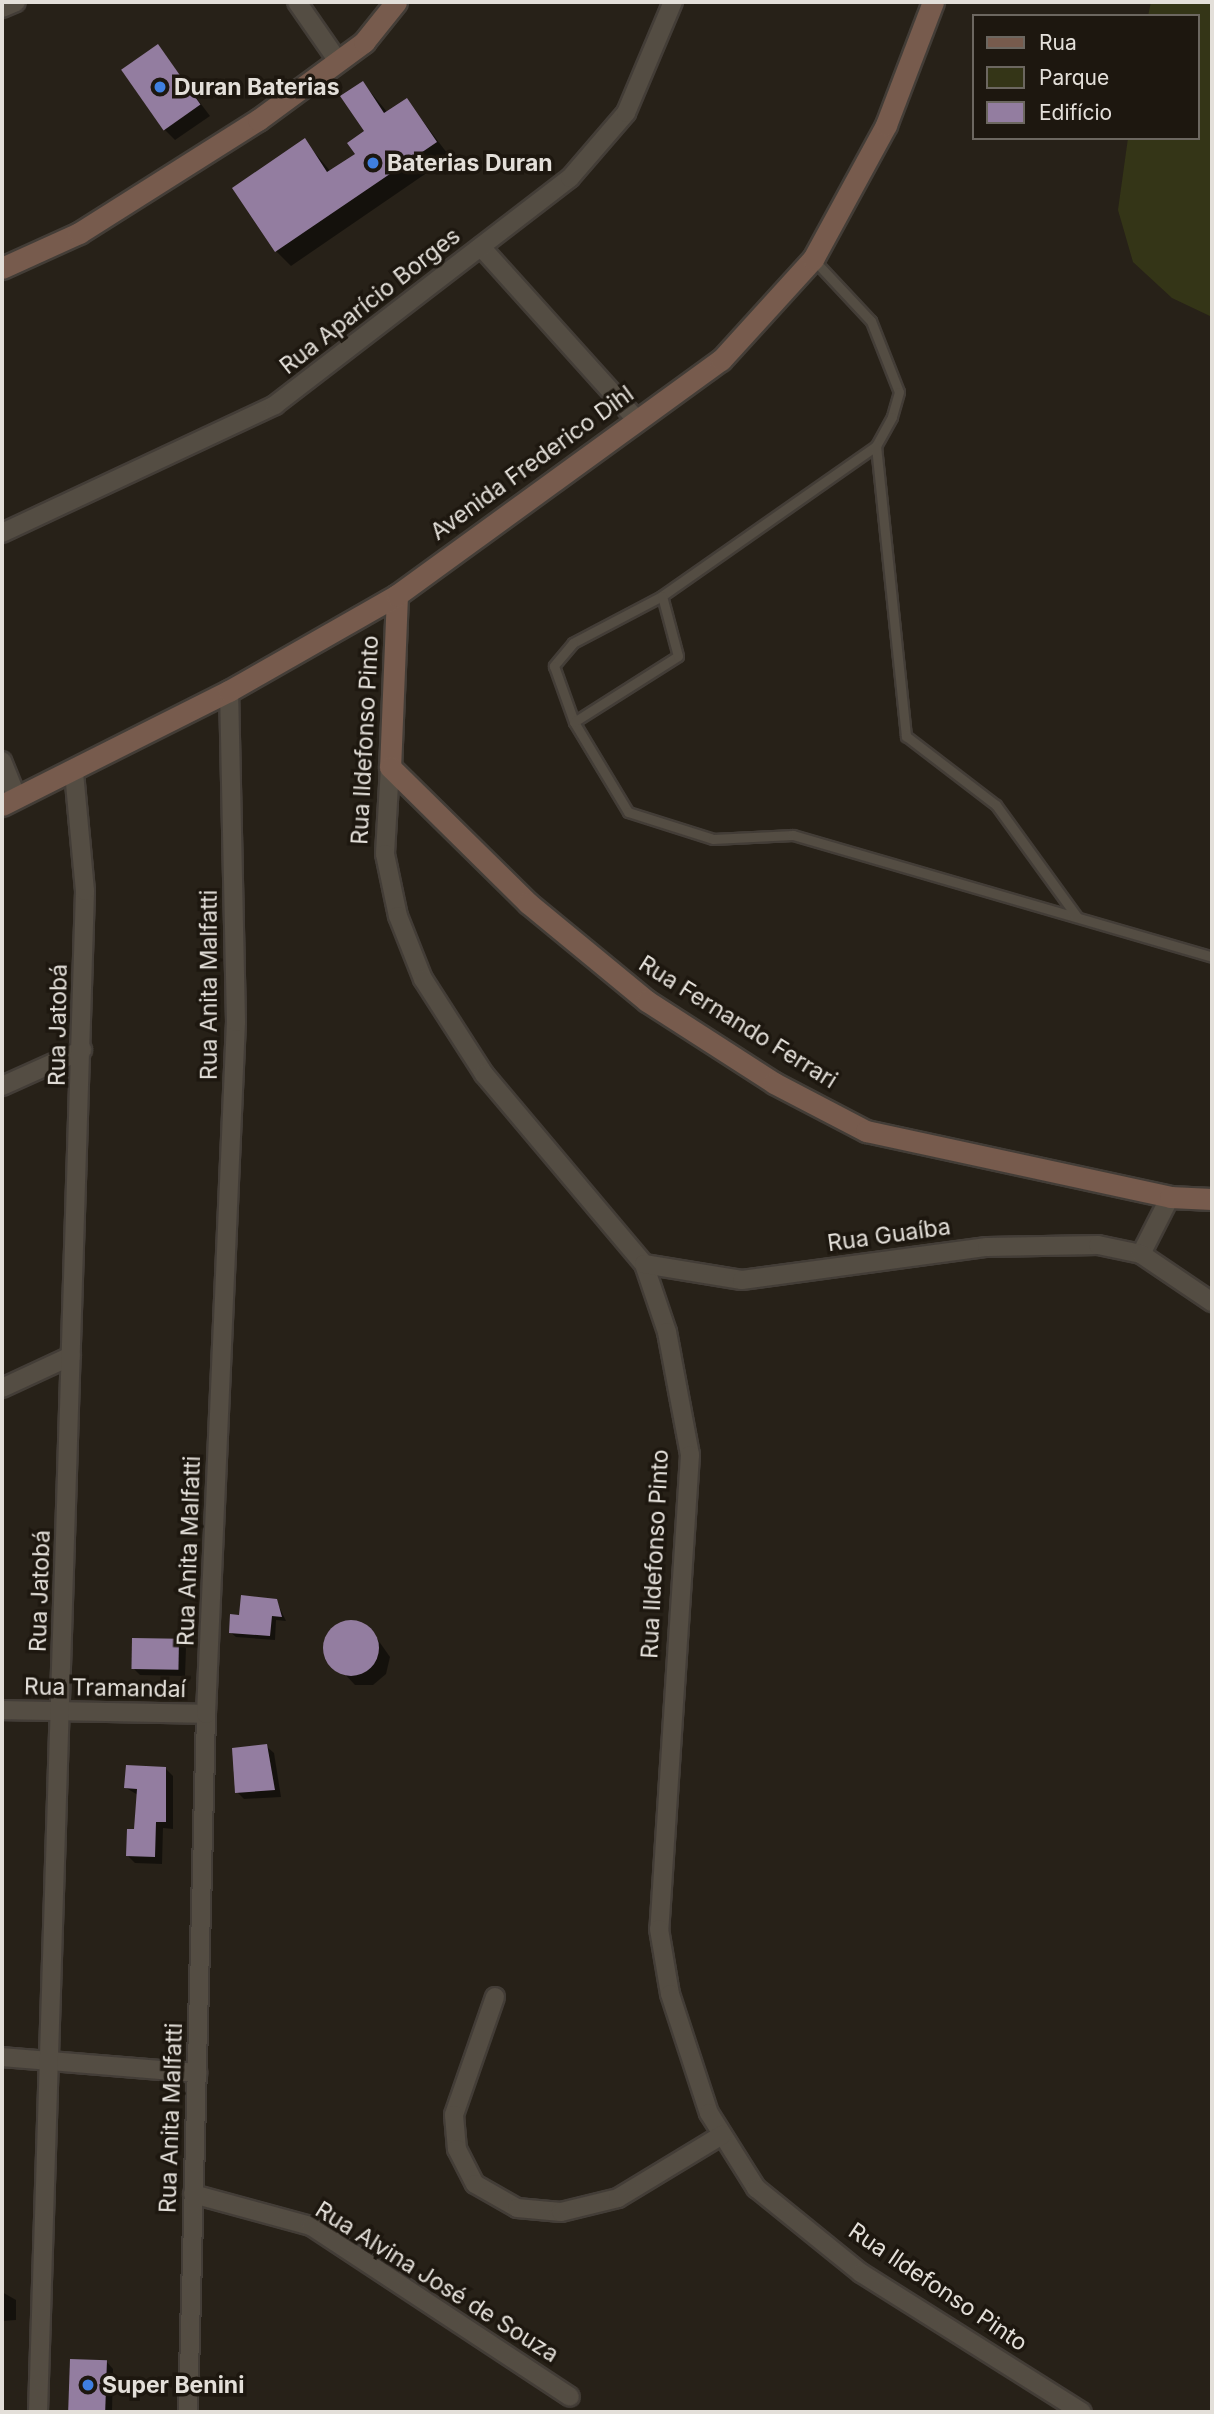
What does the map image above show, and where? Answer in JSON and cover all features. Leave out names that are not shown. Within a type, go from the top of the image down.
[{"type":"main road","points":[[2,268],[79,233],[258,120],[364,42],[396,2]]},
{"type":"main road","name":"Avenida Frederico Dihl","points":[[9,801],[74,772],[229,691],[397,595],[635,418],[721,360],[813,259],[886,125],[933,2]]},
{"type":"main road","name":"Rua Ildefonso Pinto","points":[[390,767],[397,595]]},
{"type":"main road","name":"Rua Fernando Ferrari","points":[[390,767],[528,903],[636,992],[774,1083],[866,1131],[1170,1198],[1212,1199]]},
{"type":"street","points":[[2,8],[16,2]]},
{"type":"street","points":[[298,2],[338,61]]},
{"type":"street","name":"Rua Aparício Borges","points":[[2,533],[275,405],[570,178],[626,113],[673,2]]},
{"type":"street","points":[[481,247],[635,418]]},
{"type":"street","name":"Rua Anita Malfatti","points":[[188,2412],[206,1714],[236,1022],[229,691]]},
{"type":"street","points":[[2,761],[9,801]]},
{"type":"street","name":"Rua Ildefonso Pinto","points":[[390,767],[385,854],[398,916],[423,979],[484,1074],[644,1264],[667,1332],[690,1455],[659,1929],[670,1994],[709,2113],[756,2188],[861,2273],[1082,2412]]},
{"type":"street","name":"Rua Jatobá","points":[[38,2412],[82,1050],[85,891],[74,772]]},
{"type":"street","points":[[2,1086],[82,1050]]},
{"type":"street","points":[[1141,1254],[1170,1198]]},
{"type":"street","name":"Rua Guaíba","points":[[644,1264],[743,1280],[1035,1244],[1098,1245],[1141,1254],[1212,1302]]},
{"type":"street","points":[[2,1388],[71,1356]]},
{"type":"street","name":"Rua Tramandaí","points":[[2,1710],[206,1714]]},
{"type":"street","points":[[495,1997],[454,2115],[457,2149],[475,2184],[517,2208],[561,2212],[618,2198],[723,2135]]},
{"type":"street","points":[[2,2057],[197,2073]]},
{"type":"street","name":"Rua Alvina José de Souza","points":[[192,2194],[311,2226],[570,2397]]},
{"type":"lane","points":[[813,259],[870,321],[890,362],[899,392],[892,417],[876,446],[662,596],[573,643],[554,666],[574,722],[628,813],[713,839],[793,835],[1212,957]]},
{"type":"lane","points":[[876,446],[906,736],[996,805],[1077,917]]},
{"type":"lane","points":[[574,722],[678,656],[662,596]]},
{"type":"green space","points":[[1151,2],[1212,2],[1212,317],[1172,298],[1133,262],[1118,210],[1128,140],[1200,140],[1200,14],[1148,14]]},
{"type":"building","name":"Duran Baterias","points":[[158,44],[200,105],[164,130],[121,70]]},
{"type":"building","name":"Baterias Duran","points":[[363,81],[384,113],[407,98],[437,142],[275,252],[232,188],[305,138],[327,172],[355,154],[347,143],[364,131],[340,96]]},
{"type":"building","points":[[241,1595],[277,1599],[282,1617],[272,1616],[270,1636],[229,1633],[230,1614],[239,1615]]},
{"type":"building","points":[[351,1620],[362,1622],[371,1628],[377,1637],[377,1659],[371,1668],[362,1674],[351,1676],[340,1674],[331,1668],[325,1659],[323,1648],[325,1637],[331,1628],[340,1622]]},
{"type":"building","points":[[132,1638],[179,1639],[178,1670],[131,1669]]},
{"type":"building","points":[[267,1744],[275,1790],[235,1793],[232,1748]]},
{"type":"building","points":[[126,1765],[166,1767],[166,1822],[156,1822],[155,1857],[126,1856],[127,1829],[134,1829],[137,1789],[124,1788]]},
{"type":"building","name":"Super Benini","points":[[70,2359],[107,2360],[105,2412],[68,2411]]},
{"type":"place","name":"Duran Baterias","points":[[160,87]]},
{"type":"place","name":"Baterias Duran","points":[[373,163]]},
{"type":"place","name":"Super Benini","points":[[88,2385]]}]
